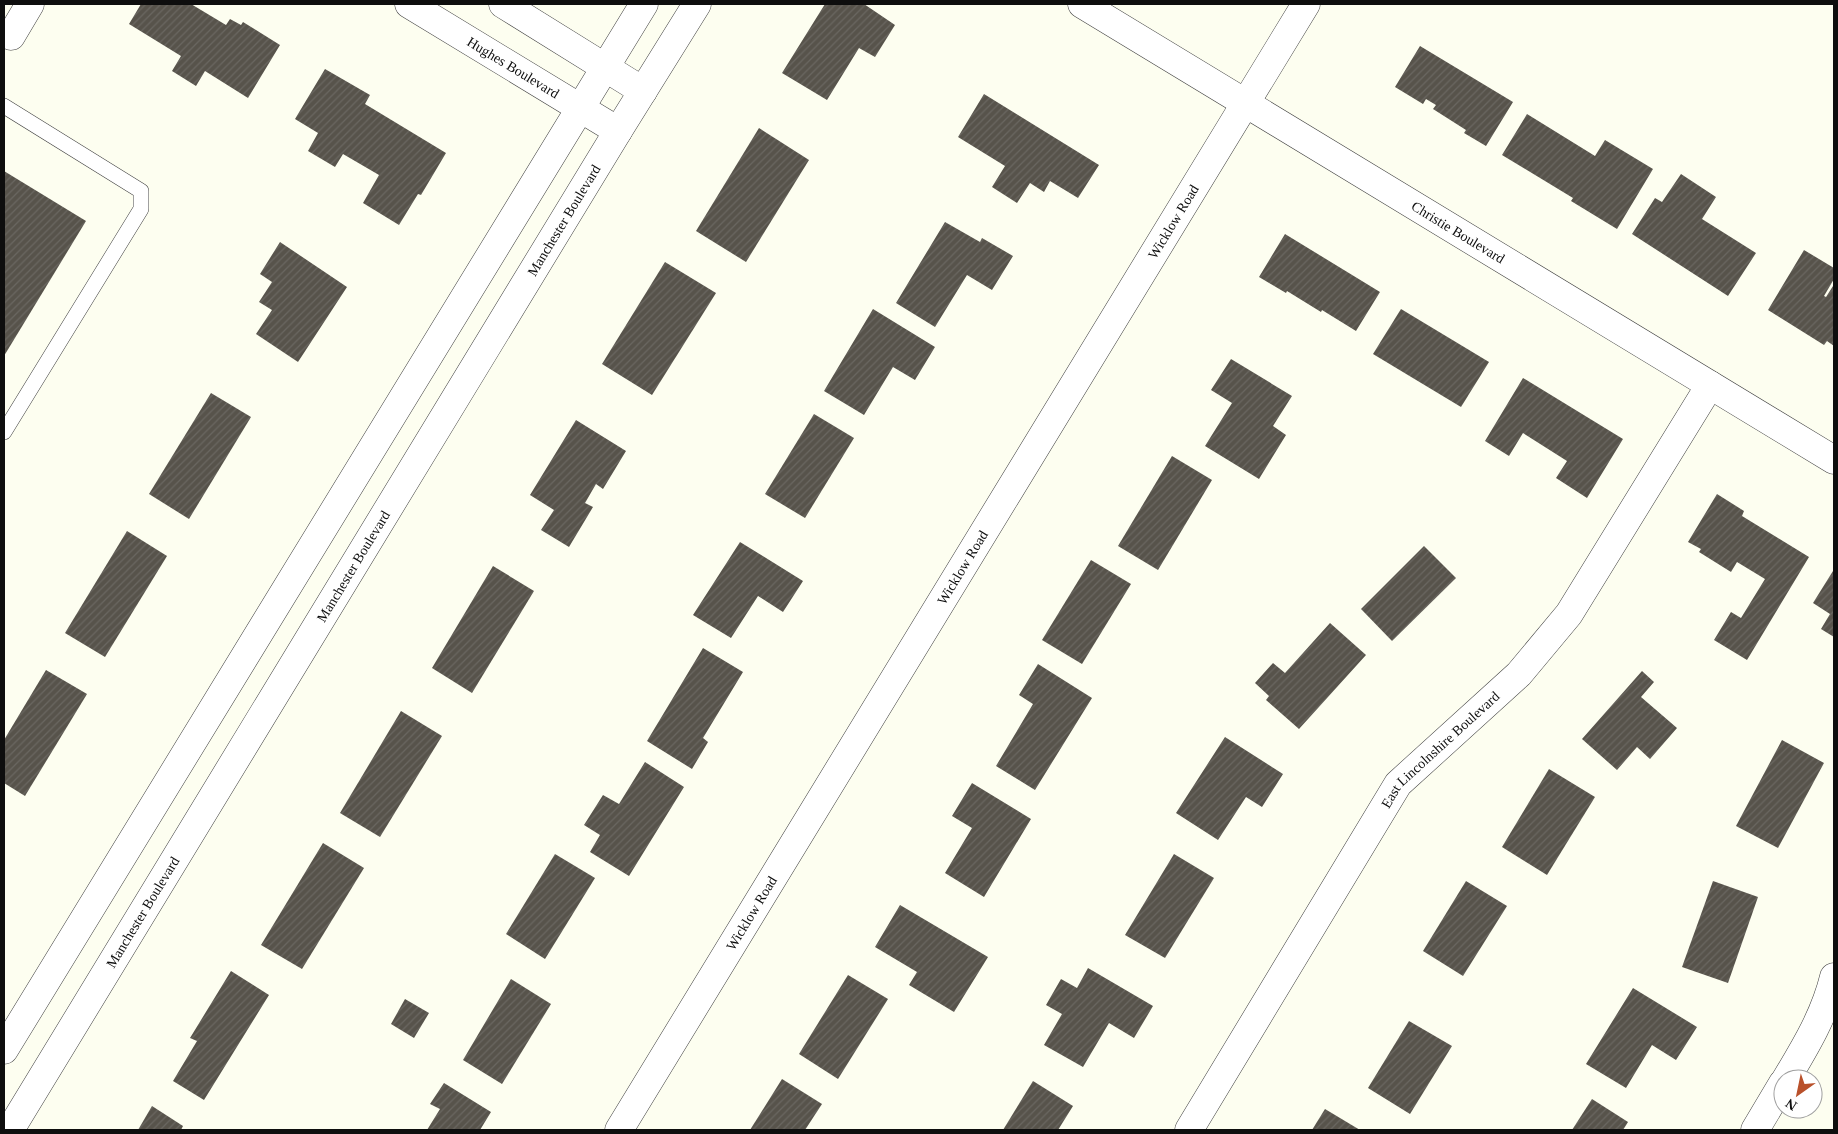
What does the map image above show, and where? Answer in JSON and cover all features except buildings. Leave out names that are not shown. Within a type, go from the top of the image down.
[{"type":"street","points":[[11,36],[30,4]]},
{"type":"street","name":"Hughes Boulevard","points":[[409,4],[618,131]]},
{"type":"street","points":[[503,4],[644,91]]},
{"type":"street","points":[[4,1050],[644,4]]},
{"type":"street","name":"Manchester Boulevard","points":[[10,1130],[697,4]]},
{"type":"street","name":"Christie Boulevard","points":[[1082,4],[1834,460]]},
{"type":"street","name":"Wicklow Road","points":[[619,1130],[1306,4]]},
{"type":"street","name":"East Lincolnshire Boulevard","points":[[1189,1130],[1398,784],[1518,674],[1569,614],[1710,385]]},
{"type":"street","points":[[1792,1069],[1813,1034],[1830,995],[1834,976]]},
{"type":"street","points":[[1755,1130],[1773,1100]]},
{"type":"lane","points":[[4,106],[141,191],[141,209],[4,432]]}]
